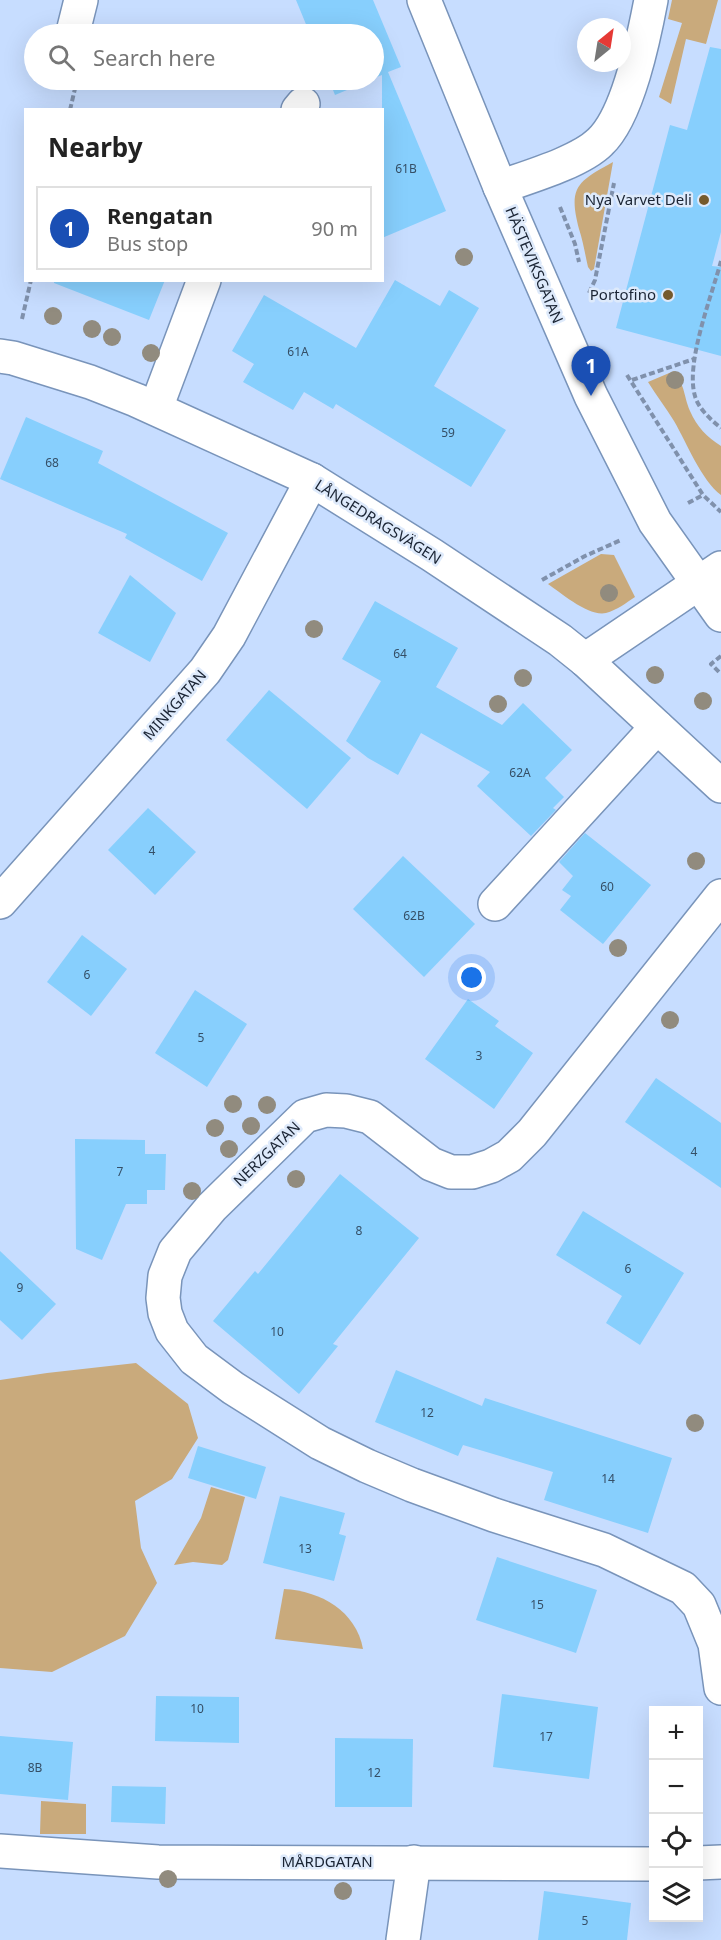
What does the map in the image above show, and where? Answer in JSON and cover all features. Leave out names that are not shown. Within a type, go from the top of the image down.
[{"type":"street","name":"HÄSTEVIKSGATAN","points":[[424,0],[500,187],[591,396],[630,475],[654,522],[710,575]]},
{"type":"street","points":[[500,187],[576,158],[600,142],[618,117],[643,44],[651,0]]},
{"type":"street","points":[[156,408],[203,282]]},
{"type":"street","name":"LÅNGEDRAGSVÄGEN","points":[[0,356],[90,382],[156,408],[312,480],[516,609],[585,660],[721,786]]},
{"type":"street","name":"MINKGATAN","points":[[0,902],[205,671],[229,636],[312,480]]},
{"type":"street","points":[[585,660],[710,575],[721,615]]},
{"type":"street","points":[[495,904],[657,727]]},
{"type":"street","name":"NERZGATAN","points":[[721,896],[532,1133],[509,1156],[491,1166],[472,1172],[451,1172],[431,1164],[370,1118],[346,1111],[326,1110],[305,1116],[212,1207],[175,1251],[165,1276],[163,1298],[165,1313],[172,1331],[194,1359],[242,1394],[320,1443],[367,1466],[494,1515],[604,1550],[683,1588],[699,1605],[715,1644],[721,1688]]},
{"type":"street","name":"MÅRDGATAN","points":[[0,1851],[158,1862],[649,1864]]},
{"type":"street","points":[[403,1940],[414,1862]]},
{"type":"street","points":[[703,1863],[721,1862]]},
{"type":"path","points":[[70,108],[75,90]]},
{"type":"path","points":[[544,170],[575,244],[580,266]]},
{"type":"path","points":[[584,287],[587,298],[595,280],[614,182]]},
{"type":"path","points":[[721,261],[694,358],[693,376],[695,397],[708,417],[721,428]]},
{"type":"path","points":[[21,322],[31,282]]},
{"type":"path","points":[[632,380],[694,358]]},
{"type":"path","points":[[626,373],[703,495],[721,512]]},
{"type":"path","points":[[721,656],[711,664],[721,674]]},
{"type":"shaded area","points":[[672,0],[718,0],[706,44],[686,39],[671,104],[659,97],[682,23],[668,19]]},
{"type":"shaded area","points":[[613,162],[594,269],[591,271],[588,267],[576,215],[575,195],[578,187],[584,181]]},
{"type":"shaded area","points":[[674,371],[681,382],[690,411],[699,427],[721,446],[721,495],[701,471],[674,421],[648,382]]},
{"type":"shaded area","points":[[601,554],[614,555],[635,597],[618,608],[606,613],[592,611],[548,584]]},
{"type":"shaded area","points":[[136,1363],[188,1404],[198,1438],[172,1479],[135,1501],[141,1548],[157,1583],[125,1636],[52,1672],[0,1668],[0,1380]]},
{"type":"shaded area","points":[[211,1487],[245,1497],[228,1560],[222,1565],[193,1562],[174,1565],[201,1518]]},
{"type":"shaded area","points":[[284,1589],[311,1594],[335,1606],[353,1624],[363,1649],[275,1639]]},
{"type":"shaded area","points":[[41,1801],[86,1804],[86,1834],[40,1834]]},
{"type":"building","points":[[296,0],[373,0],[383,24],[306,24]]},
{"type":"building","points":[[384,26],[401,67],[388,72],[446,211],[384,237],[384,108],[382,108]]},
{"type":"building","points":[[710,47],[721,49],[721,232],[712,266],[721,267],[721,356],[616,328],[670,125],[687,130]]},
{"type":"building","points":[[333,90],[347,90],[335,95]]},
{"type":"building","points":[[395,280],[440,306],[449,290],[479,308],[434,386],[506,430],[471,487],[336,404],[333,409],[304,392],[293,410],[243,382],[254,364],[232,351],[264,295],[356,348]]},
{"type":"building","points":[[54,282],[164,282],[149,320]]},
{"type":"building","points":[[26,417],[103,451],[98,463],[228,533],[202,581],[125,538],[127,534],[0,479]]},
{"type":"building","points":[[130,575],[176,613],[150,662],[98,633]]},
{"type":"building","points":[[375,601],[458,648],[436,687],[502,725],[523,703],[572,750],[545,778],[564,797],[553,808],[556,810],[531,836],[477,786],[490,772],[421,733],[398,775],[368,758],[346,741],[381,681],[342,659]]},
{"type":"building","points":[[269,690],[351,758],[307,809],[226,740]]},
{"type":"building","points":[[148,808],[196,852],[155,895],[108,850]]},
{"type":"building","points":[[585,833],[651,885],[603,944],[560,910],[571,896],[562,890],[573,876],[559,862]]},
{"type":"building","points":[[403,856],[475,924],[424,977],[353,909]]},
{"type":"building","points":[[82,935],[127,969],[91,1016],[47,982]]},
{"type":"building","points":[[195,990],[247,1024],[207,1087],[155,1053]]},
{"type":"building","points":[[468,999],[499,1021],[495,1026],[533,1053],[494,1109],[425,1059]]},
{"type":"building","points":[[656,1078],[721,1123],[721,1188],[625,1122]]},
{"type":"building","points":[[75,1139],[145,1140],[145,1154],[166,1154],[165,1190],[147,1190],[147,1204],[126,1204],[102,1260],[76,1249]]},
{"type":"building","points":[[340,1174],[419,1238],[333,1344],[338,1346],[299,1394],[213,1321],[255,1271],[258,1274]]},
{"type":"building","points":[[583,1211],[684,1273],[640,1345],[606,1323],[622,1296],[556,1255]]},
{"type":"building","points":[[0,1251],[56,1304],[22,1340],[0,1320]]},
{"type":"building","points":[[396,1370],[482,1406],[485,1398],[672,1458],[648,1533],[544,1500],[553,1472],[463,1445],[458,1456],[375,1422]]},
{"type":"building","points":[[198,1446],[266,1467],[256,1499],[188,1478]]},
{"type":"building","points":[[280,1496],[345,1513],[339,1534],[346,1536],[334,1581],[263,1563]]},
{"type":"building","points":[[497,1557],[597,1590],[576,1653],[476,1620]]},
{"type":"building","points":[[502,1694],[598,1707],[589,1779],[493,1767]]},
{"type":"building","points":[[156,1696],[239,1697],[239,1743],[155,1741]]},
{"type":"building","points":[[0,1736],[73,1742],[68,1800],[0,1794]]},
{"type":"building","points":[[335,1738],[413,1739],[412,1807],[335,1807]]},
{"type":"building","points":[[112,1786],[166,1787],[165,1824],[111,1822]]},
{"type":"building","points":[[544,1891],[631,1903],[627,1940],[538,1940]]},
{"type":"place","name":"Nya Varvet Deli","points":[[704,200]]},
{"type":"place","name":"Portofino","points":[[668,295]]},
{"type":"place","name":"Rengatan","points":[[591,396]]}]
